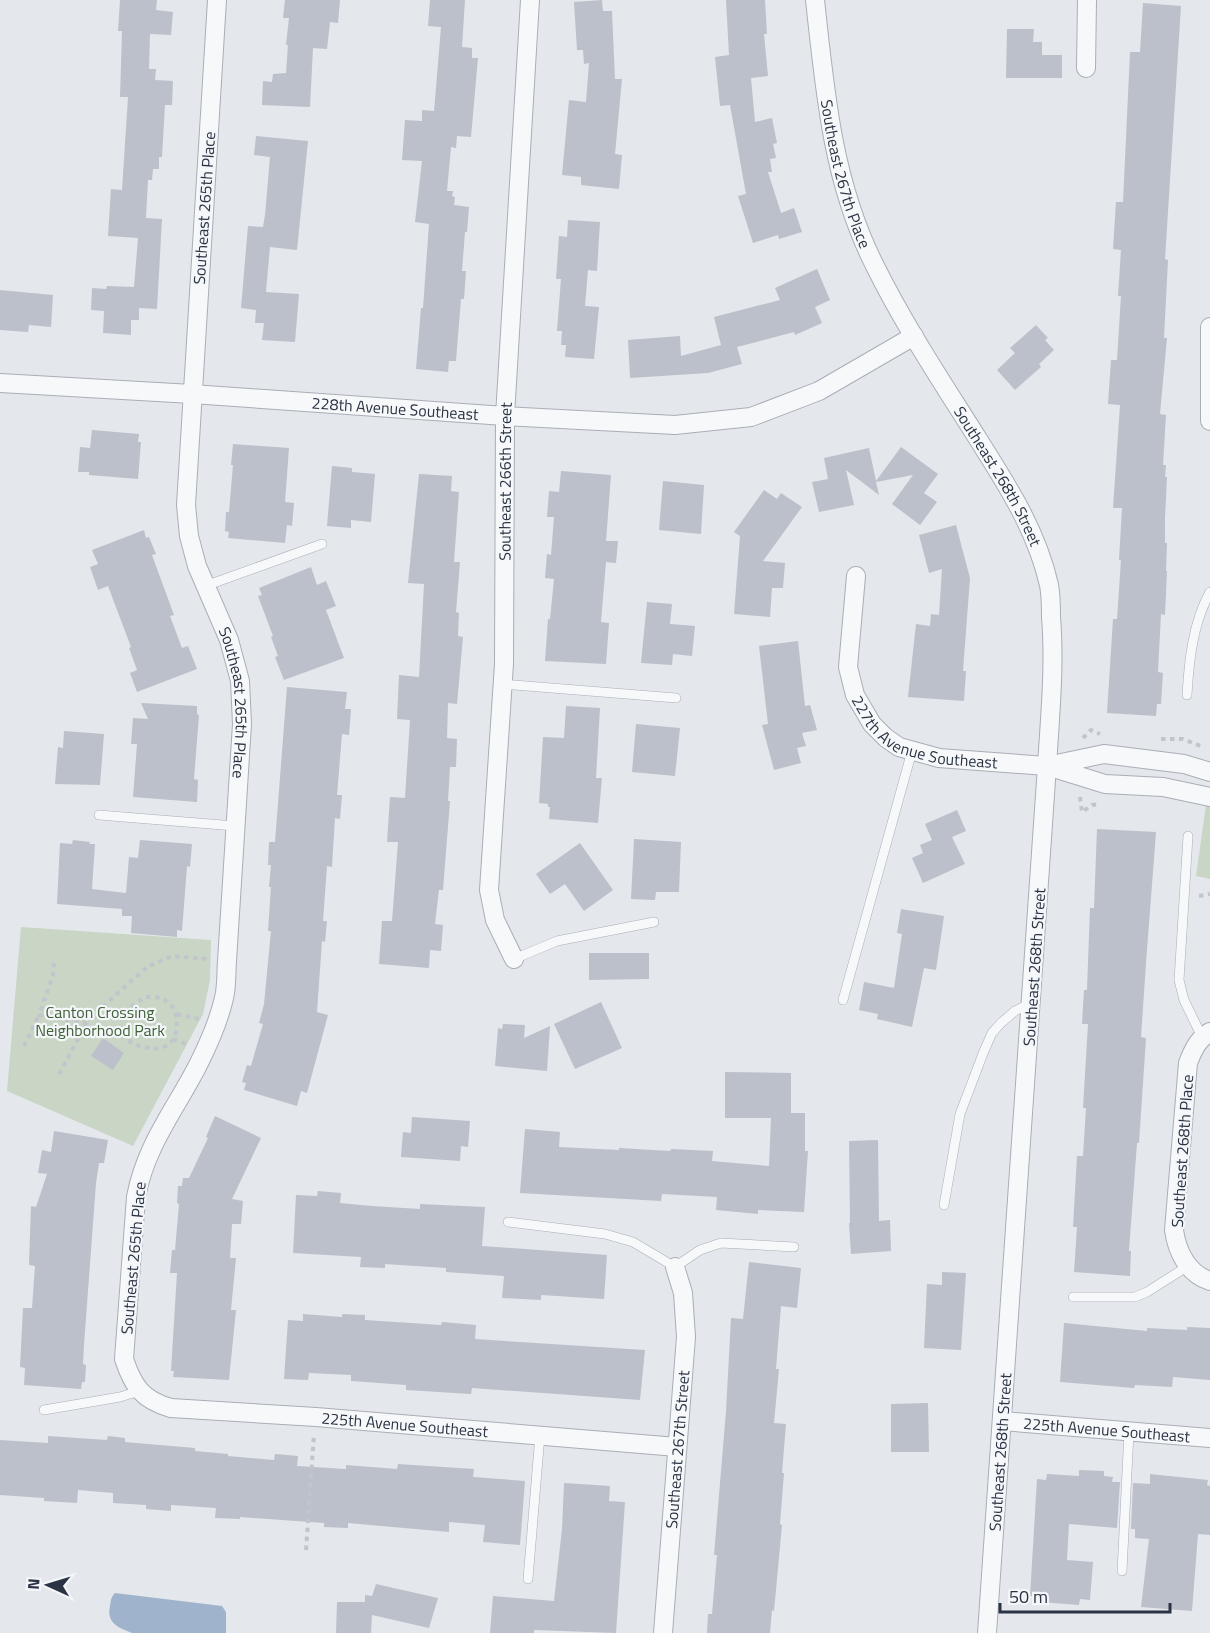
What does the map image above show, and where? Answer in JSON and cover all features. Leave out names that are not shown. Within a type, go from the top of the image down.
[{"type":"street","name":"Southeast 265th Place","points":[[139,1391],[129,1374],[124,1359],[136,1197],[140,1174],[152,1147],[198,1064],[217,1022],[224,996],[242,724],[240,681],[229,640],[197,566],[189,536],[186,505],[217,0]]},
{"type":"street","name":"Southeast 266th Street","points":[[514,959],[495,920],[489,890],[503,684],[506,416],[530,0]]},
{"type":"street","name":"Southeast 267th Place","points":[[815,0],[826,95],[838,166],[873,263],[914,336]]},
{"type":"street","points":[[1086,68],[1087,0]]},
{"type":"street","points":[[1210,327],[1210,421]]},
{"type":"street","name":"228th Avenue Southeast","points":[[0,383],[675,425],[751,417],[819,391],[914,336]]},
{"type":"street","name":"Southeast 268th Street","points":[[914,336],[1009,488],[1033,534],[1049,586],[1053,642],[1047,766],[987,1633]]},
{"type":"street","name":"227th Avenue Southeast","points":[[856,576],[848,667],[855,695],[872,724],[899,747],[939,758],[1047,766],[1105,784],[1163,787],[1210,797]]},
{"type":"street","name":"227th Avenue Southeast","points":[[1047,766],[1104,754],[1165,760],[1210,772]]},
{"type":"street","name":"Southeast 268th Place","points":[[1188,1266],[1176,1244],[1174,1230],[1188,1063],[1193,1051],[1206,1034]]},
{"type":"street","points":[[1188,1266],[1203,1279],[1210,1281]]},
{"type":"street","name":"Southeast 267th Street","points":[[663,1633],[686,1337],[683,1293],[675,1267]]},
{"type":"street","name":"225th Avenue Southeast","points":[[139,1391],[158,1404],[171,1408],[316,1417],[676,1446]]},
{"type":"street","name":"225th Avenue Southeast","points":[[1002,1421],[1210,1438]]},
{"type":"lane","points":[[206,586],[322,544]]},
{"type":"lane","points":[[1187,695],[1189,666],[1196,630],[1203,604],[1210,592]]},
{"type":"lane","points":[[503,684],[676,698]]},
{"type":"lane","points":[[843,1000],[912,751]]},
{"type":"lane","points":[[99,815],[235,826]]},
{"type":"lane","points":[[1188,836],[1179,980],[1184,1000],[1206,1034]]},
{"type":"lane","points":[[514,959],[557,941],[654,922]]},
{"type":"lane","points":[[944,1205],[960,1114],[984,1051],[992,1033],[1001,1023],[1015,1011],[1031,1003]]},
{"type":"lane","points":[[508,1222],[605,1234],[633,1242],[675,1267],[700,1250],[721,1243],[794,1247]]},
{"type":"lane","points":[[1073,1298],[1135,1297],[1188,1266]]},
{"type":"lane","points":[[44,1410],[120,1397],[139,1391]]},
{"type":"lane","points":[[1122,1571],[1129,1432]]},
{"type":"lane","points":[[528,1579],[540,1435]]},
{"type":"path","points":[[59,1074],[86,1023],[147,967],[172,956],[227,961]]},
{"type":"path","points":[[24,1046],[53,976],[54,963]]},
{"type":"path","points":[[146,997],[158,997],[169,1003],[176,1015],[177,1025],[171,1042],[155,1048],[143,1048],[133,1044],[121,1034],[120,1021],[125,1012],[146,997]]},
{"type":"path","points":[[39,1014],[86,1023]]},
{"type":"path","points":[[306,1550],[316,1417]]},
{"type":"green space","points":[[1206,805],[1210,807],[1210,879],[1196,876]]},
{"type":"green space","name":"Canton Crossing Neighborhood Park","points":[[21,927],[211,940],[210,980],[203,1014],[133,1146],[7,1091]]},
{"type":"water","points":[[115,1593],[222,1606],[226,1612],[226,1633],[132,1633],[118,1627],[110,1617],[111,1600]]},
{"type":"building","points":[[120,0],[157,0],[156,10],[173,12],[171,35],[150,34],[149,69],[156,69],[155,80],[173,81],[172,105],[165,105],[162,157],[159,157],[159,169],[153,169],[152,180],[148,180],[146,218],[162,219],[157,309],[139,308],[139,320],[131,320],[131,335],[103,333],[104,311],[91,310],[92,288],[134,287],[138,238],[108,236],[111,189],[122,190],[128,97],[120,97],[122,31],[118,31]]},
{"type":"building","points":[[285,0],[340,0],[338,23],[330,22],[327,49],[313,48],[310,107],[262,105],[263,81],[272,82],[273,74],[286,73],[289,18],[283,18]]},
{"type":"building","points":[[430,0],[465,0],[462,47],[472,48],[472,58],[478,58],[471,137],[457,136],[456,148],[451,147],[447,191],[453,191],[454,205],[469,207],[462,271],[466,271],[464,299],[461,299],[456,361],[449,361],[448,372],[416,369],[429,224],[415,222],[422,161],[402,160],[405,120],[422,121],[422,110],[434,111],[441,27],[428,26]]},
{"type":"building","points":[[602,0],[603,11],[612,11],[615,79],[622,79],[615,154],[622,155],[619,189],[581,185],[581,177],[562,175],[569,100],[586,102],[589,63],[584,64],[583,50],[577,50],[574,2]]},
{"type":"building","points":[[726,0],[765,0],[767,34],[764,34],[768,76],[751,78],[755,122],[772,118],[777,143],[773,144],[776,158],[770,159],[772,172],[768,172],[781,213],[794,208],[802,232],[779,239],[778,235],[753,243],[738,196],[746,194],[730,105],[720,106],[715,57],[729,55]]},
{"type":"building","points":[[1143,3],[1181,6],[1165,259],[1168,260],[1164,338],[1167,338],[1160,414],[1166,415],[1163,465],[1166,465],[1165,477],[1167,477],[1165,543],[1167,543],[1167,571],[1165,615],[1161,614],[1158,672],[1163,673],[1161,704],[1157,704],[1156,716],[1107,713],[1113,619],[1117,619],[1122,508],[1113,508],[1120,405],[1108,404],[1111,360],[1117,360],[1121,296],[1118,296],[1121,250],[1113,249],[1116,202],[1123,202],[1130,52],[1140,52]]},
{"type":"building","points":[[1007,29],[1034,29],[1033,42],[1042,42],[1042,55],[1062,55],[1062,78],[1006,78]]},
{"type":"building","points":[[256,136],[308,141],[297,250],[270,247],[266,292],[299,294],[295,342],[262,340],[264,323],[255,323],[256,310],[241,308],[248,226],[263,227],[265,215],[270,157],[254,155]]},
{"type":"building","points":[[568,220],[600,222],[597,271],[588,270],[585,306],[599,307],[594,359],[565,357],[566,345],[561,345],[562,331],[557,331],[561,279],[556,279],[559,236],[567,237]]},
{"type":"building","points":[[817,269],[830,300],[815,307],[822,323],[795,335],[794,332],[737,347],[742,364],[708,373],[630,378],[628,340],[680,336],[681,356],[721,345],[714,317],[780,300],[775,288]]},
{"type":"building","points":[[0,290],[53,295],[51,327],[29,325],[28,332],[0,330]]},
{"type":"building","points":[[1036,325],[1048,338],[1045,340],[1054,350],[1039,364],[1041,367],[1015,390],[997,370],[1015,353],[1010,348]]},
{"type":"building","points":[[92,430],[139,434],[138,442],[141,442],[138,479],[78,472],[80,447],[90,448]]},
{"type":"building","points":[[233,444],[289,448],[285,502],[294,503],[292,526],[287,525],[285,543],[228,538],[229,532],[225,531],[226,512],[229,512]]},
{"type":"building","points":[[901,447],[938,474],[924,493],[937,502],[920,525],[892,504],[913,475],[876,482],[879,495],[846,470],[854,505],[819,512],[812,482],[828,479],[824,458],[869,448],[876,481]]},
{"type":"building","points":[[332,466],[352,468],[352,472],[375,474],[371,522],[351,520],[351,528],[327,526]]},
{"type":"building","points":[[561,471],[611,475],[606,541],[618,541],[616,563],[606,562],[601,622],[609,623],[606,664],[545,661],[554,579],[545,578],[547,554],[551,555],[554,517],[547,517],[549,491],[559,492]]},
{"type":"building","points":[[419,474],[452,476],[451,491],[459,492],[454,562],[460,562],[456,612],[459,613],[458,636],[463,637],[457,704],[448,703],[447,738],[457,739],[456,767],[450,767],[448,801],[450,801],[443,890],[439,890],[435,924],[443,925],[441,951],[430,950],[429,968],[379,964],[382,921],[392,921],[398,842],[387,842],[390,797],[405,798],[410,720],[397,719],[399,675],[419,677],[424,584],[408,583]]},
{"type":"building","points":[[663,481],[704,485],[701,534],[659,530]]},
{"type":"building","points":[[764,490],[777,499],[781,493],[802,507],[763,561],[785,563],[783,588],[772,588],[770,617],[734,614],[740,536],[734,532]]},
{"type":"building","points":[[956,525],[970,578],[963,671],[966,671],[964,701],[908,697],[916,624],[930,626],[931,614],[939,615],[942,569],[929,573],[919,535]]},
{"type":"building","points":[[144,530],[156,554],[152,555],[174,615],[170,616],[182,648],[188,646],[197,669],[137,692],[130,673],[137,670],[129,648],[131,647],[108,586],[98,590],[90,567],[98,564],[92,550]]},
{"type":"building","points":[[311,567],[317,585],[326,581],[336,606],[326,610],[344,658],[284,680],[275,657],[278,656],[271,637],[273,636],[258,596],[262,595],[259,588]]},
{"type":"building","points":[[647,602],[672,604],[670,624],[695,626],[692,656],[673,654],[672,665],[641,663]]},
{"type":"building","points":[[798,641],[805,706],[810,705],[817,730],[802,733],[806,746],[797,748],[801,763],[774,770],[762,725],[768,724],[759,646]]},
{"type":"building","points":[[287,687],[347,692],[345,709],[351,709],[349,735],[342,734],[337,795],[342,795],[340,819],[335,818],[332,867],[327,866],[323,921],[327,921],[325,942],[322,941],[317,1012],[328,1015],[307,1093],[301,1091],[297,1106],[244,1090],[246,1083],[242,1082],[247,1065],[251,1066],[263,1024],[259,1023],[264,1004],[271,931],[268,931],[271,887],[269,887],[271,865],[268,865],[269,842],[275,842]]},
{"type":"building","points":[[141,703],[197,706],[199,715],[194,779],[198,780],[197,802],[133,797],[137,744],[131,744],[133,718],[148,719]]},
{"type":"building","points":[[566,706],[600,708],[596,778],[602,778],[598,823],[549,819],[550,807],[548,804],[539,803],[543,737],[564,738]]},
{"type":"building","points":[[636,724],[680,728],[675,776],[632,772]]},
{"type":"building","points":[[64,731],[104,734],[100,785],[55,784],[58,747],[63,748]]},
{"type":"building","points":[[957,810],[966,831],[952,837],[965,864],[923,883],[912,858],[923,853],[920,845],[932,840],[925,824]]},
{"type":"building","points":[[1097,829],[1156,832],[1141,1037],[1146,1038],[1129,1251],[1131,1251],[1130,1276],[1074,1272],[1077,1227],[1073,1227],[1077,1156],[1083,1156],[1086,1108],[1083,1108],[1088,1024],[1082,1024],[1084,990],[1087,990],[1090,908],[1094,908]]},
{"type":"building","points":[[634,839],[681,842],[679,892],[656,892],[655,900],[631,899]]},
{"type":"building","points":[[73,840],[95,844],[92,889],[126,893],[129,857],[138,858],[140,840],[192,844],[190,867],[187,866],[182,931],[177,930],[177,937],[131,933],[132,916],[122,916],[122,909],[57,904],[60,843],[72,844]]},
{"type":"building","points":[[580,843],[613,890],[584,911],[565,884],[550,894],[536,874]]},
{"type":"building","points":[[901,909],[944,916],[936,970],[924,968],[912,1027],[877,1019],[878,1014],[859,1010],[864,982],[894,988],[902,934],[897,933]]},
{"type":"building","points":[[589,953],[649,953],[649,979],[589,980]]},
{"type":"building","points":[[601,1002],[622,1048],[575,1069],[554,1024]]},
{"type":"building","points":[[503,1024],[525,1025],[524,1038],[550,1026],[547,1071],[495,1066],[498,1028],[502,1029]]},
{"type":"building","points":[[103,1038],[124,1053],[113,1070],[91,1056]]},
{"type":"building","points":[[725,1072],[791,1073],[791,1113],[805,1113],[805,1151],[808,1151],[804,1212],[758,1210],[758,1214],[716,1210],[717,1197],[662,1194],[661,1201],[520,1193],[525,1129],[560,1132],[559,1147],[713,1151],[712,1161],[769,1166],[771,1118],[725,1118]]},
{"type":"building","points":[[215,1116],[261,1138],[232,1199],[243,1201],[241,1224],[232,1224],[230,1258],[236,1258],[231,1310],[236,1310],[229,1380],[173,1377],[174,1371],[171,1371],[177,1273],[170,1273],[172,1250],[175,1250],[179,1204],[177,1203],[178,1186],[182,1186],[183,1178],[189,1178],[208,1138],[206,1137]]},
{"type":"building","points":[[412,1117],[470,1121],[468,1147],[461,1146],[460,1161],[401,1157],[403,1132],[411,1133]]},
{"type":"building","points":[[54,1131],[108,1140],[104,1163],[99,1163],[96,1183],[84,1345],[85,1382],[82,1382],[81,1389],[24,1385],[25,1368],[20,1367],[23,1308],[32,1308],[35,1266],[29,1265],[31,1206],[36,1207],[47,1174],[38,1173],[42,1150],[51,1152]]},
{"type":"building","points":[[878,1140],[879,1221],[890,1220],[891,1251],[851,1254],[849,1141]]},
{"type":"building","points":[[318,1191],[341,1193],[340,1203],[420,1209],[420,1204],[485,1207],[482,1246],[607,1255],[604,1299],[541,1295],[541,1300],[502,1298],[504,1276],[446,1272],[446,1268],[385,1264],[385,1268],[360,1267],[361,1257],[293,1253],[296,1195],[317,1196]]},
{"type":"building","points":[[749,1262],[801,1268],[797,1308],[781,1306],[776,1369],[779,1369],[774,1423],[786,1424],[782,1473],[784,1473],[780,1524],[782,1525],[774,1611],[772,1610],[770,1633],[707,1633],[708,1614],[712,1614],[717,1555],[714,1555],[731,1318],[743,1319]]},
{"type":"building","points":[[942,1272],[966,1273],[961,1350],[924,1348],[927,1284],[942,1285]]},
{"type":"building","points":[[303,1314],[342,1317],[342,1314],[365,1315],[365,1320],[476,1325],[475,1339],[645,1350],[640,1400],[472,1388],[471,1394],[406,1390],[406,1385],[351,1381],[351,1375],[309,1373],[308,1380],[284,1379],[288,1320],[303,1321]]},
{"type":"building","points":[[1064,1323],[1147,1331],[1147,1328],[1187,1330],[1187,1327],[1210,1328],[1210,1380],[1173,1377],[1172,1387],[1135,1385],[1134,1388],[1060,1382]]},
{"type":"building","points":[[928,1403],[929,1452],[891,1452],[891,1404]]},
{"type":"building","points":[[48,1436],[107,1440],[108,1436],[125,1438],[125,1442],[195,1448],[195,1451],[274,1460],[275,1454],[298,1456],[297,1466],[346,1469],[346,1465],[397,1469],[398,1464],[474,1469],[473,1477],[525,1481],[520,1545],[483,1542],[485,1525],[449,1522],[449,1532],[348,1523],[348,1528],[324,1527],[324,1523],[240,1517],[240,1519],[215,1518],[216,1508],[171,1505],[171,1511],[146,1509],[146,1505],[113,1503],[113,1493],[78,1490],[77,1503],[0,1495],[0,1440],[48,1443]]},
{"type":"building","points":[[1079,1470],[1104,1471],[1104,1476],[1113,1477],[1112,1482],[1120,1482],[1117,1528],[1069,1524],[1067,1560],[1093,1562],[1090,1600],[1080,1599],[1079,1605],[1040,1602],[1041,1597],[1030,1596],[1037,1479],[1046,1480],[1047,1474],[1079,1476]]},
{"type":"building","points":[[1150,1474],[1208,1480],[1207,1485],[1210,1486],[1210,1535],[1198,1534],[1192,1611],[1141,1607],[1149,1539],[1135,1538],[1135,1529],[1131,1529],[1133,1483],[1150,1484]]},
{"type":"building","points":[[564,1483],[610,1486],[609,1501],[625,1502],[616,1633],[534,1630],[534,1633],[490,1633],[493,1596],[554,1601],[562,1529]]},
{"type":"building","points":[[376,1584],[438,1598],[429,1628],[372,1615],[371,1633],[336,1633],[337,1602],[365,1602],[365,1595],[372,1596]]}]
